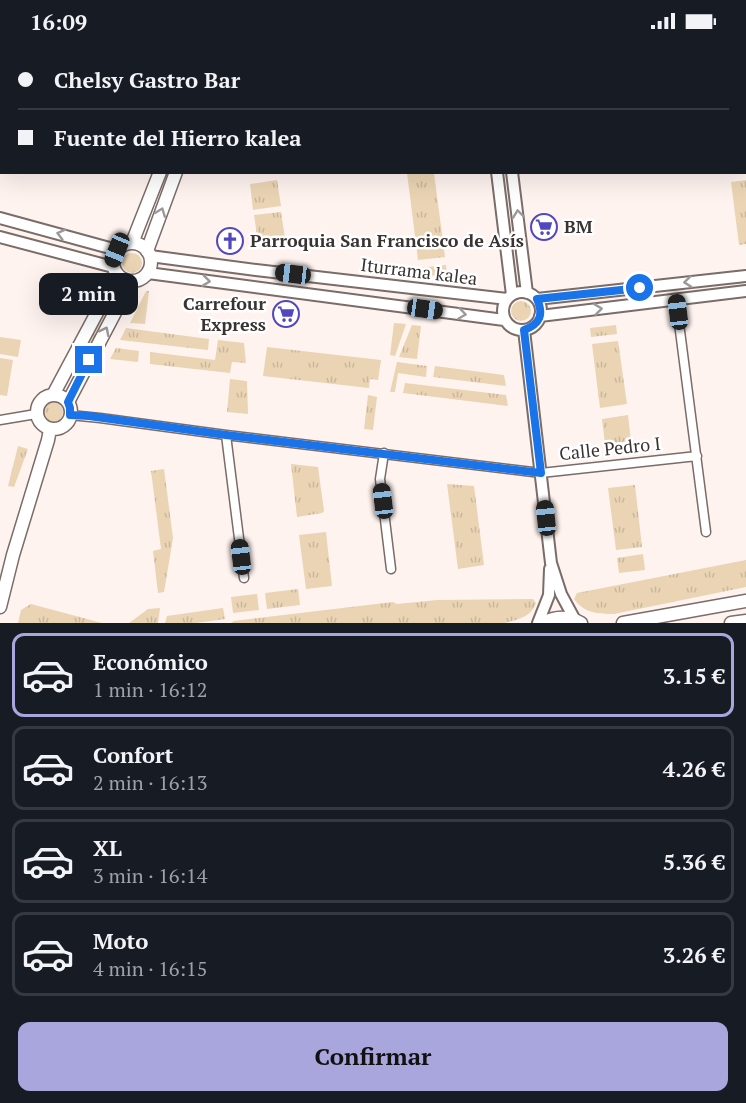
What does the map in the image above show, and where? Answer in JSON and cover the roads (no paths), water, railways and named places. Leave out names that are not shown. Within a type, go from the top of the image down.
[{"type":"main road","points":[[132,243],[159,174]]},
{"type":"main road","points":[[149,254],[143,247],[132,243],[123,245],[117,250],[112,262],[115,271],[125,280],[132,282],[143,278],[148,273],[151,265],[149,254],[175,174]]},
{"type":"main road","points":[[53,395],[115,271]]},
{"type":"main road","points":[[68,402],[132,282]]},
{"type":"main road","points":[[46,396],[61,397],[68,402],[70,415],[65,425],[50,429],[39,421],[36,414],[37,407],[46,396]]},
{"type":"main road","points":[[0,607],[50,429]]},
{"type":"main road","points":[[623,623],[746,601]]},
{"type":"main road","points":[[543,623],[565,617],[578,621]]},
{"type":"main road","points":[[732,623],[746,621]]},
{"type":"street","points":[[497,174],[509,297],[502,308],[504,320],[513,328],[524,330],[533,327],[540,316],[541,308],[532,296],[513,174]]},
{"type":"street","points":[[0,218],[117,250]]},
{"type":"street","points":[[0,237],[115,271]]},
{"type":"street","name":"Iturrama kalea","points":[[149,254],[256,270],[509,297]]},
{"type":"street","name":"Iturrama kalea","points":[[148,273],[504,320]]},
{"type":"street","points":[[509,297],[746,276]]},
{"type":"street","points":[[540,316],[746,291]]},
{"type":"street","points":[[676,300],[706,532]]},
{"type":"street","points":[[524,330],[551,563],[549,595],[538,623]]},
{"type":"street","points":[[0,420],[36,414]]},
{"type":"street","name":"Calle Pedro I","points":[[70,415],[541,473],[697,456]]},
{"type":"street","points":[[226,435],[244,578]]},
{"type":"street","points":[[384,453],[380,479],[391,569]]},
{"type":"street","points":[[551,563],[558,585],[578,621]]},
{"type":"place","name":"BM","points":[[544,227]]},
{"type":"place","name":"Parroquia San Francisco de Asís","points":[[230,241]]},
{"type":"place","name":"Carrefour Express","points":[[286,314]]}]
